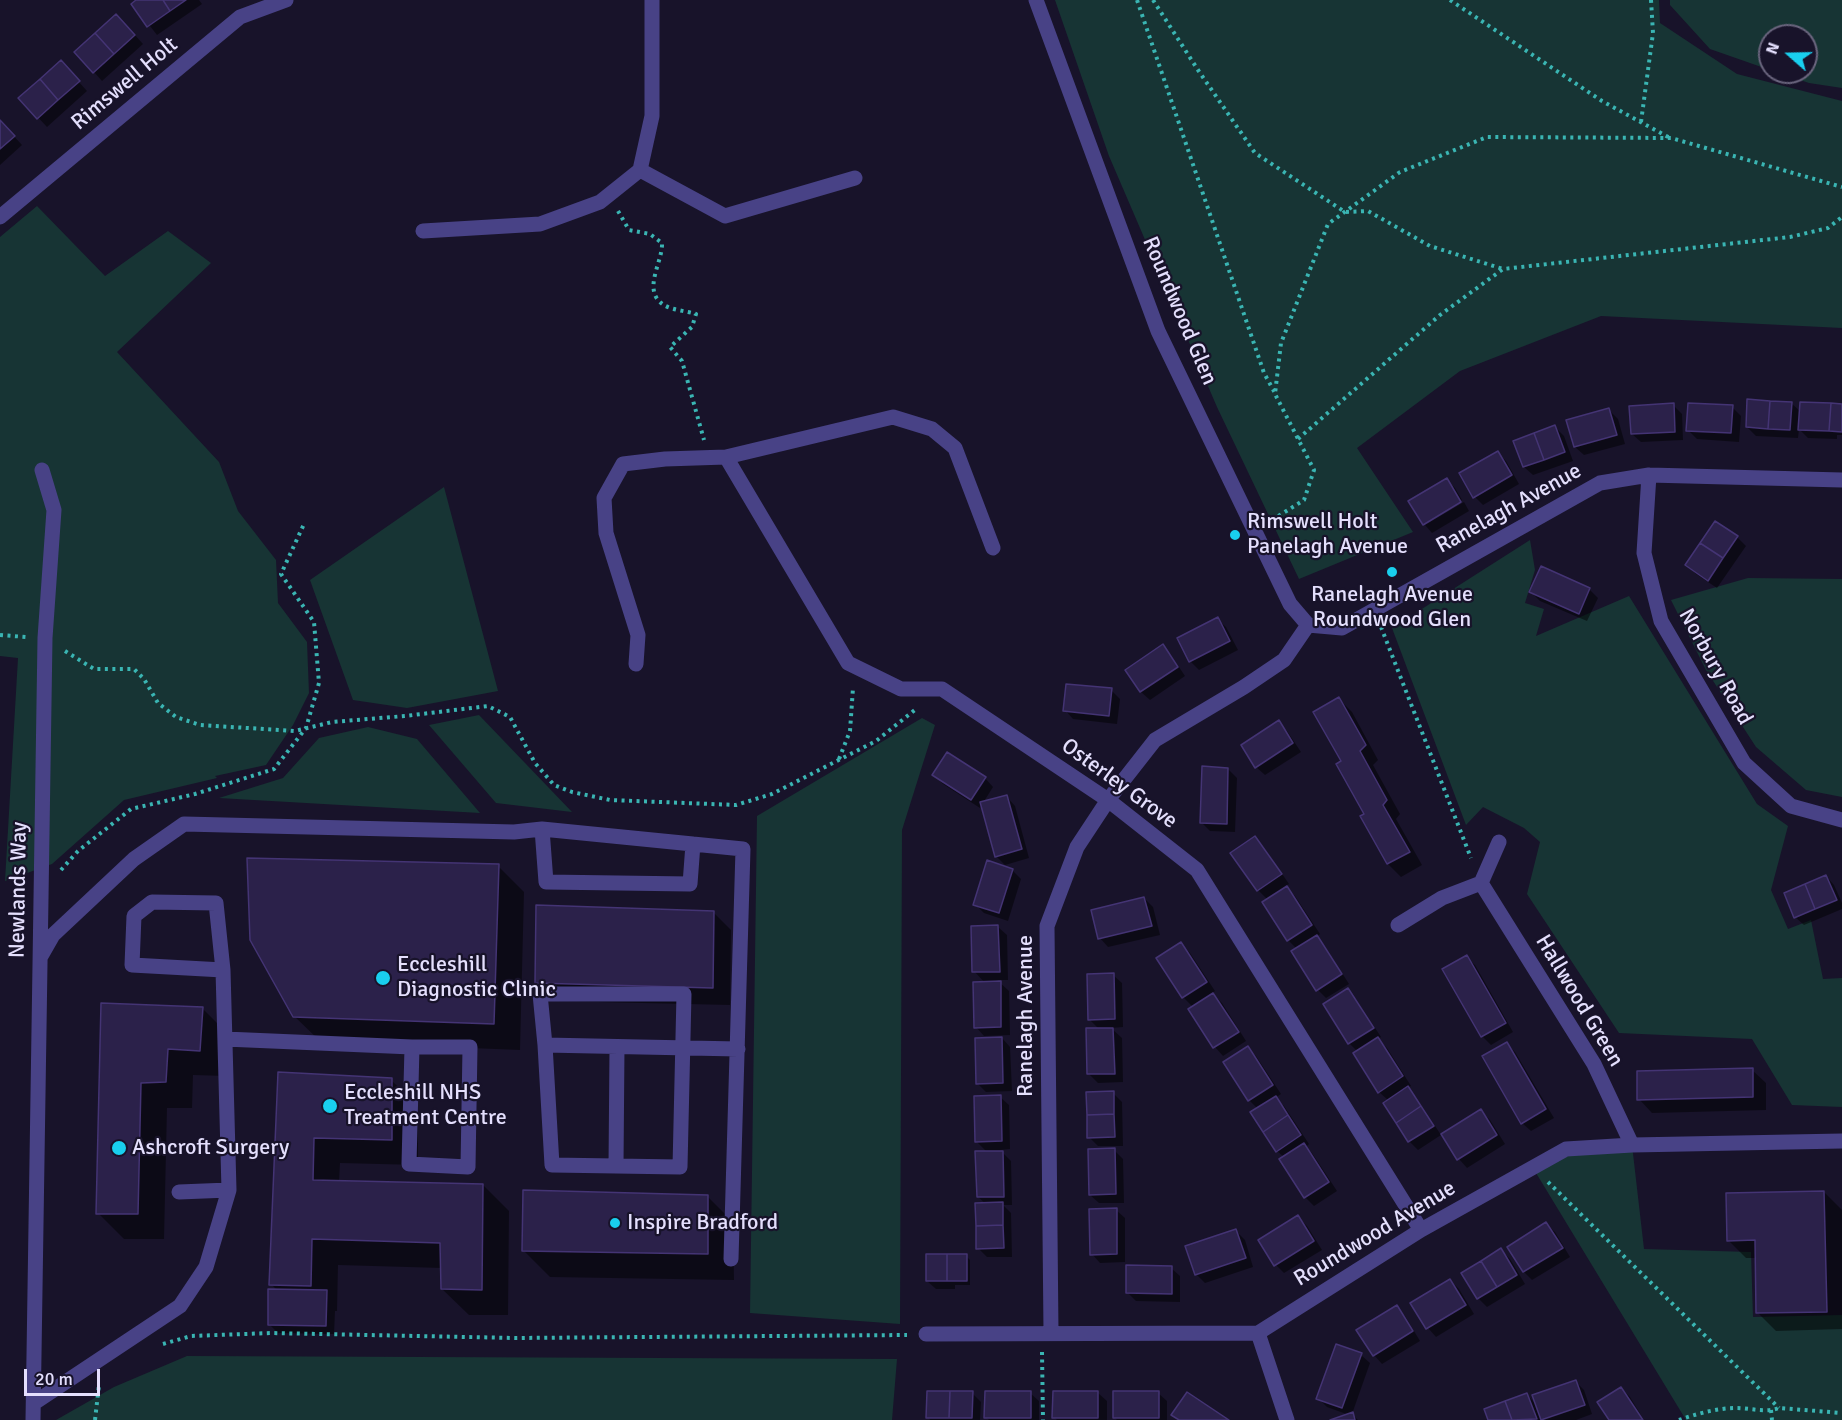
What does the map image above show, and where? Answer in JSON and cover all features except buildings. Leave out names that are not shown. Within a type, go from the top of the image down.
[{"type":"street","name":"Rimswell Holt","points":[[0,217],[240,17],[286,0]]},
{"type":"street","points":[[423,231],[540,224],[600,202],[640,170],[652,116],[652,0]]},
{"type":"street","name":"Roundwood Glen","points":[[1036,0],[1158,331],[1290,604],[1308,625]]},
{"type":"street","points":[[640,170],[725,216],[855,178]]},
{"type":"street","points":[[636,664],[638,635],[606,533],[604,498],[623,464],[664,459],[726,458],[893,417],[932,429],[955,448],[993,549]]},
{"type":"street","points":[[726,458],[848,663],[901,689],[942,689]]},
{"type":"street","name":"Newlands Way","points":[[33,1420],[45,638],[54,510],[42,470]]},
{"type":"street","name":"Ranelagh Avenue","points":[[1046,1333],[1047,926],[1077,848],[1108,800],[1155,740],[1244,687],[1284,660],[1308,625],[1342,628],[1600,483],[1649,475],[1842,480]]},
{"type":"street","name":"Norbury Road","points":[[1649,475],[1644,553],[1661,621],[1744,763],[1791,806],[1842,820]]},
{"type":"street","name":"Osterley Grove","points":[[942,689],[1108,800],[1197,870],[1421,1230]]},
{"type":"street","points":[[41,956],[53,935],[134,859],[184,824],[514,832],[542,829],[743,849],[732,1259]]},
{"type":"street","points":[[542,829],[546,882],[690,884],[693,844]]},
{"type":"street","points":[[1398,925],[1442,898],[1481,884],[1499,842]]},
{"type":"street","name":"Hallwood Green","points":[[1481,884],[1594,1064],[1632,1145]]},
{"type":"street","points":[[34,1403],[180,1306],[206,1267],[229,1190],[223,970],[216,903],[152,902],[134,916],[132,965],[223,970]]},
{"type":"street","points":[[540,994],[684,994],[683,1048],[680,1167],[552,1165],[540,994]]},
{"type":"street","points":[[225,1039],[412,1047],[470,1047],[468,1167],[409,1164],[412,1047]]},
{"type":"street","points":[[545,1045],[738,1049]]},
{"type":"street","points":[[616,1166],[617,1047]]},
{"type":"street","name":"Roundwood Avenue","points":[[1258,1333],[1421,1230],[1566,1149],[1632,1145],[1842,1141]]},
{"type":"street","points":[[179,1192],[229,1190]]},
{"type":"street","points":[[926,1334],[1258,1333],[1287,1420]]},
{"type":"path","points":[[1137,0],[1264,373],[1314,470],[1304,500],[1255,531]]},
{"type":"path","points":[[1153,0],[1197,70],[1255,153],[1345,212],[1368,211],[1430,246],[1503,269],[1790,237],[1828,228],[1842,217]]},
{"type":"path","points":[[1450,0],[1602,101],[1671,138],[1842,187]]},
{"type":"path","points":[[1641,122],[1653,33],[1651,0]]},
{"type":"path","points":[[1275,394],[1281,343],[1328,224],[1400,172],[1488,137],[1671,138]]},
{"type":"path","points":[[608,196],[629,230],[650,234],[662,243],[663,254],[653,276],[653,292],[663,304],[696,314],[692,327],[670,347],[681,361],[710,458]]},
{"type":"path","points":[[1298,440],[1440,315],[1503,269]]},
{"type":"path","points":[[42,891],[78,851],[131,809],[195,794],[274,769],[306,728],[319,683],[314,621],[281,574],[304,524]]},
{"type":"path","points":[[1374,610],[1481,884]]},
{"type":"path","points":[[0,635],[45,638],[94,669],[134,669],[144,680],[158,703],[176,717],[200,725],[295,731],[332,722],[488,706],[510,717],[535,763],[554,785],[572,792],[610,800],[736,805],[772,794],[876,741],[942,689]]},
{"type":"path","points":[[838,760],[850,730],[854,693],[848,663]]},
{"type":"path","points":[[1533,1168],[1779,1408]]},
{"type":"path","points":[[153,1346],[191,1336],[271,1333],[515,1338],[926,1334]]},
{"type":"path","points":[[1043,1420],[1046,1333]]},
{"type":"path","points":[[95,1420],[99,1378]]},
{"type":"path","points":[[1679,1420],[1733,1408],[1771,1410],[1779,1408],[1842,1413]]},
{"type":"path","points":[[1771,1410],[1772,1420]]},
{"type":"green space","points":[[1055,0],[1659,0],[1660,23],[1737,74],[1758,79],[1758,84],[1776,84],[1842,101],[1842,328],[1601,316],[1460,371],[1357,448],[1413,532],[1299,579],[1217,407],[1109,156]]},
{"type":"green space","points":[[1670,0],[1842,0],[1842,88],[1816,84],[1818,84],[1818,24],[1758,24],[1758,66],[1710,49],[1670,5]]},
{"type":"green space","points":[[37,206],[105,276],[168,231],[211,263],[117,352],[219,462],[238,511],[276,560],[278,603],[307,642],[309,693],[293,725],[266,765],[124,800],[52,864],[5,881],[18,658],[0,656],[0,237]]},
{"type":"green space","points":[[444,487],[498,691],[407,708],[353,700],[310,580]]},
{"type":"green space","points":[[1530,540],[1535,570],[1525,603],[1544,609],[1536,636],[1629,596],[1757,804],[1788,826],[1771,890],[1788,929],[1811,920],[1823,979],[1842,978],[1842,1107],[1792,1105],[1752,1039],[1619,1033],[1527,894],[1540,842],[1524,828],[1483,807],[1466,825],[1392,628]]},
{"type":"green space","points":[[1748,578],[1842,579],[1842,797],[1806,790],[1756,747],[1706,670],[1671,600]]},
{"type":"green space","points":[[479,715],[572,812],[496,803],[429,725]]},
{"type":"green space","points":[[922,718],[935,725],[902,830],[900,1324],[750,1313],[757,816]]},
{"type":"green space","points":[[368,727],[417,739],[480,813],[219,798],[283,778],[319,738]]},
{"type":"green space","points":[[1632,1145],[1644,1249],[1751,1252],[1753,1317],[1842,1315],[1842,1420],[1686,1420],[1533,1168],[1566,1149]]},
{"type":"green space","points":[[187,1356],[897,1359],[892,1420],[56,1420],[114,1387]]},
{"type":"place","name":"Rimswell Holt Panelagh Avenue","points":[[1235,535]]},
{"type":"place","name":"Ranelagh Avenue Roundwood Glen","points":[[1392,572]]},
{"type":"place","name":"Eccleshill Diagnostic Clinic","points":[[383,978]]},
{"type":"place","name":"Eccleshill NHS Treatment Centre","points":[[330,1106]]},
{"type":"place","name":"Ashcroft Surgery","points":[[119,1148]]},
{"type":"place","name":"Inspire Bradford","points":[[615,1223]]}]
